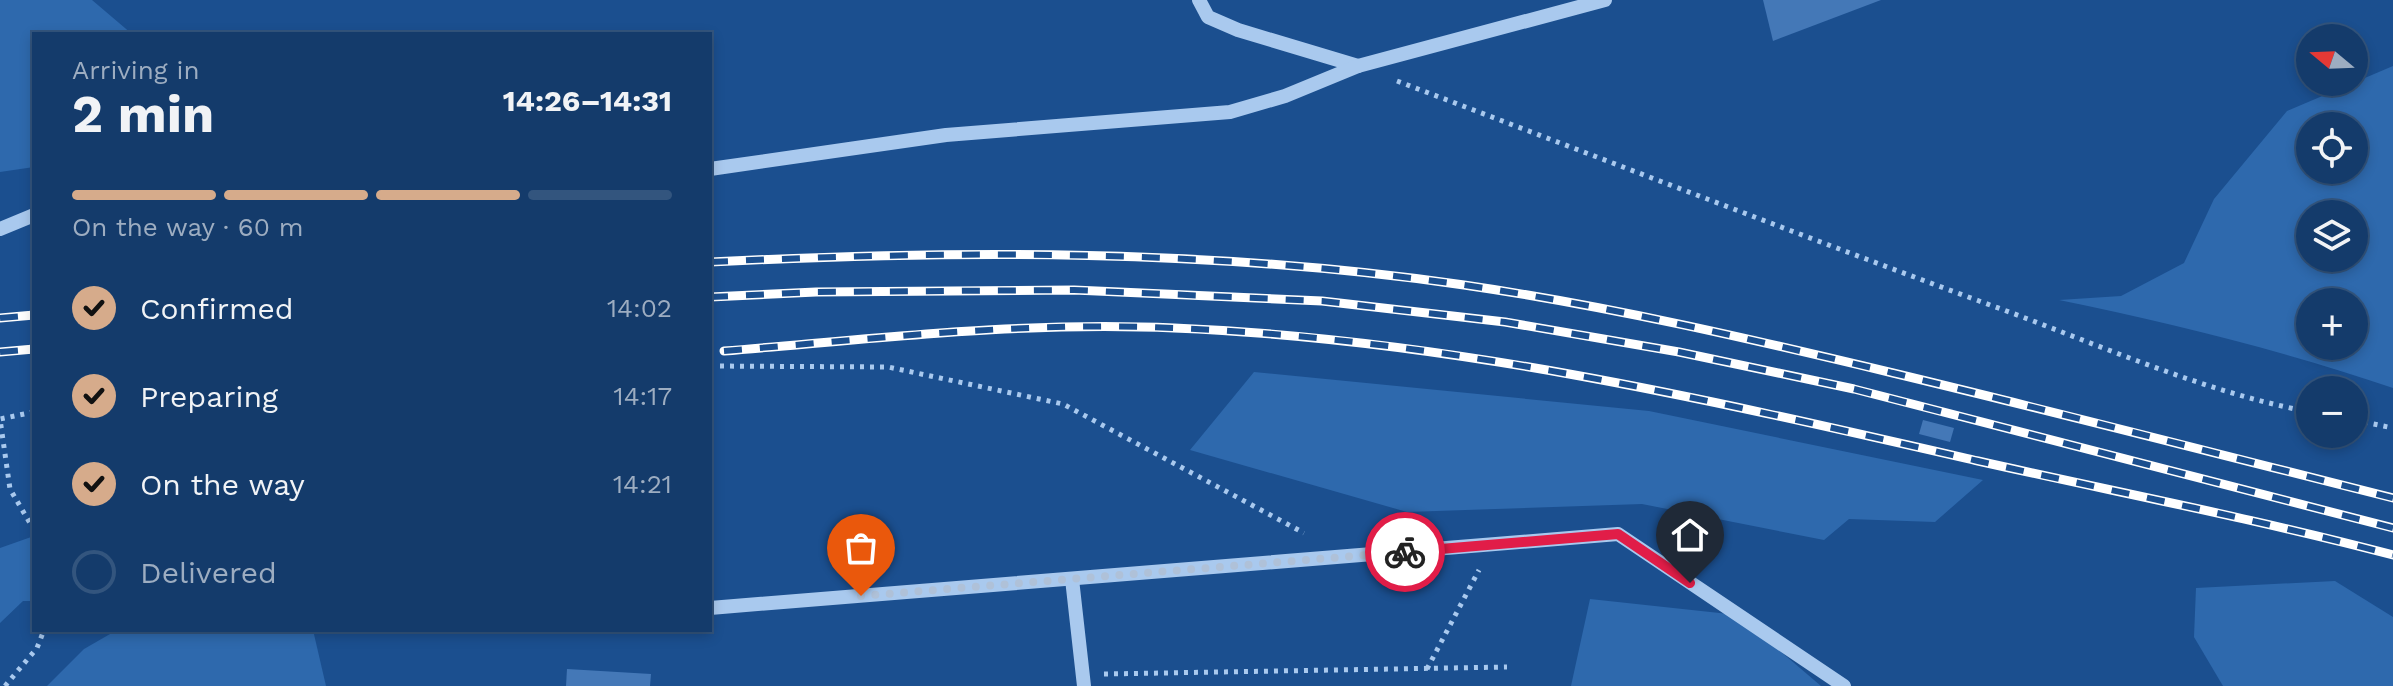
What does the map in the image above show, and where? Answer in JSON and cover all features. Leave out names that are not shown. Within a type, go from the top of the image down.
[{"type":"street","points":[[1199,0],[1208,17],[1238,30],[1358,66]]},
{"type":"street","points":[[712,169],[946,135],[1230,112],[1285,96],[1358,66],[1605,0]]},
{"type":"street","points":[[0,229],[32,216]]},
{"type":"street","points":[[712,608],[1618,534],[1844,686]]},
{"type":"street","points":[[1072,579],[1084,680]]},
{"type":"path","points":[[1358,66],[1866,259],[2204,383],[2296,409]]},
{"type":"path","points":[[712,366],[888,367],[1063,404],[1307,535]]},
{"type":"path","points":[[32,412],[0,419],[10,489],[32,527]]},
{"type":"path","points":[[2368,423],[2393,428]]},
{"type":"path","points":[[1427,669],[1492,545]]},
{"type":"path","points":[[5,686],[37,648],[43,632]]},
{"type":"path","points":[[1084,680],[1507,667]]},
{"type":"shaded area","points":[[0,0],[92,0],[130,32],[32,32],[32,167],[0,172]]},
{"type":"shaded area","points":[[2393,66],[2393,388],[2368,380],[2368,376],[2355,376],[2304,360],[2368,360],[2368,288],[2296,288],[2296,358],[2144,318],[2059,300],[2121,296],[2184,263],[2214,199],[2287,111],[2322,96],[2368,96],[2368,77]]},
{"type":"shaded area","points":[[1254,372],[1649,411],[1983,480],[1935,522],[1849,519],[1824,540],[1642,504],[1407,512],[1190,450]]},
{"type":"shaded area","points":[[32,537],[32,601],[23,601],[0,623],[0,548]]},
{"type":"shaded area","points":[[2335,581],[2393,617],[2393,686],[2223,686],[2194,637],[2196,588]]},
{"type":"shaded area","points":[[1590,599],[1738,615],[1821,686],[1571,686]]},
{"type":"shaded area","points":[[114,632],[313,632],[326,686],[47,686],[84,649]]},
{"type":"building","points":[[1763,0],[1881,0],[1773,41]]},
{"type":"building","points":[[1923,420],[1954,428],[1950,442],[1919,434]]},
{"type":"building","points":[[567,669],[651,674],[650,686],[566,686]]},
{"type":"railway","points":[[712,262],[899,255],[1088,256],[1276,265],[1464,285],[1626,313],[1786,348],[2393,498]]},
{"type":"railway","points":[[712,297],[816,292],[1074,290],[1322,301],[1505,322],[1679,352],[1854,389],[2393,528]]},
{"type":"railway","points":[[0,318],[32,315]]},
{"type":"railway","points":[[724,351],[948,332],[1117,326],[1277,334],[1378,345],[1479,359],[1679,395],[2393,555]]},
{"type":"railway","points":[[0,352],[32,349]]},
{"type":"way so far","points":[[861,596],[1405,552]]},
{"type":"route","points":[[1405,552],[1618,534],[1690,583]]}]
